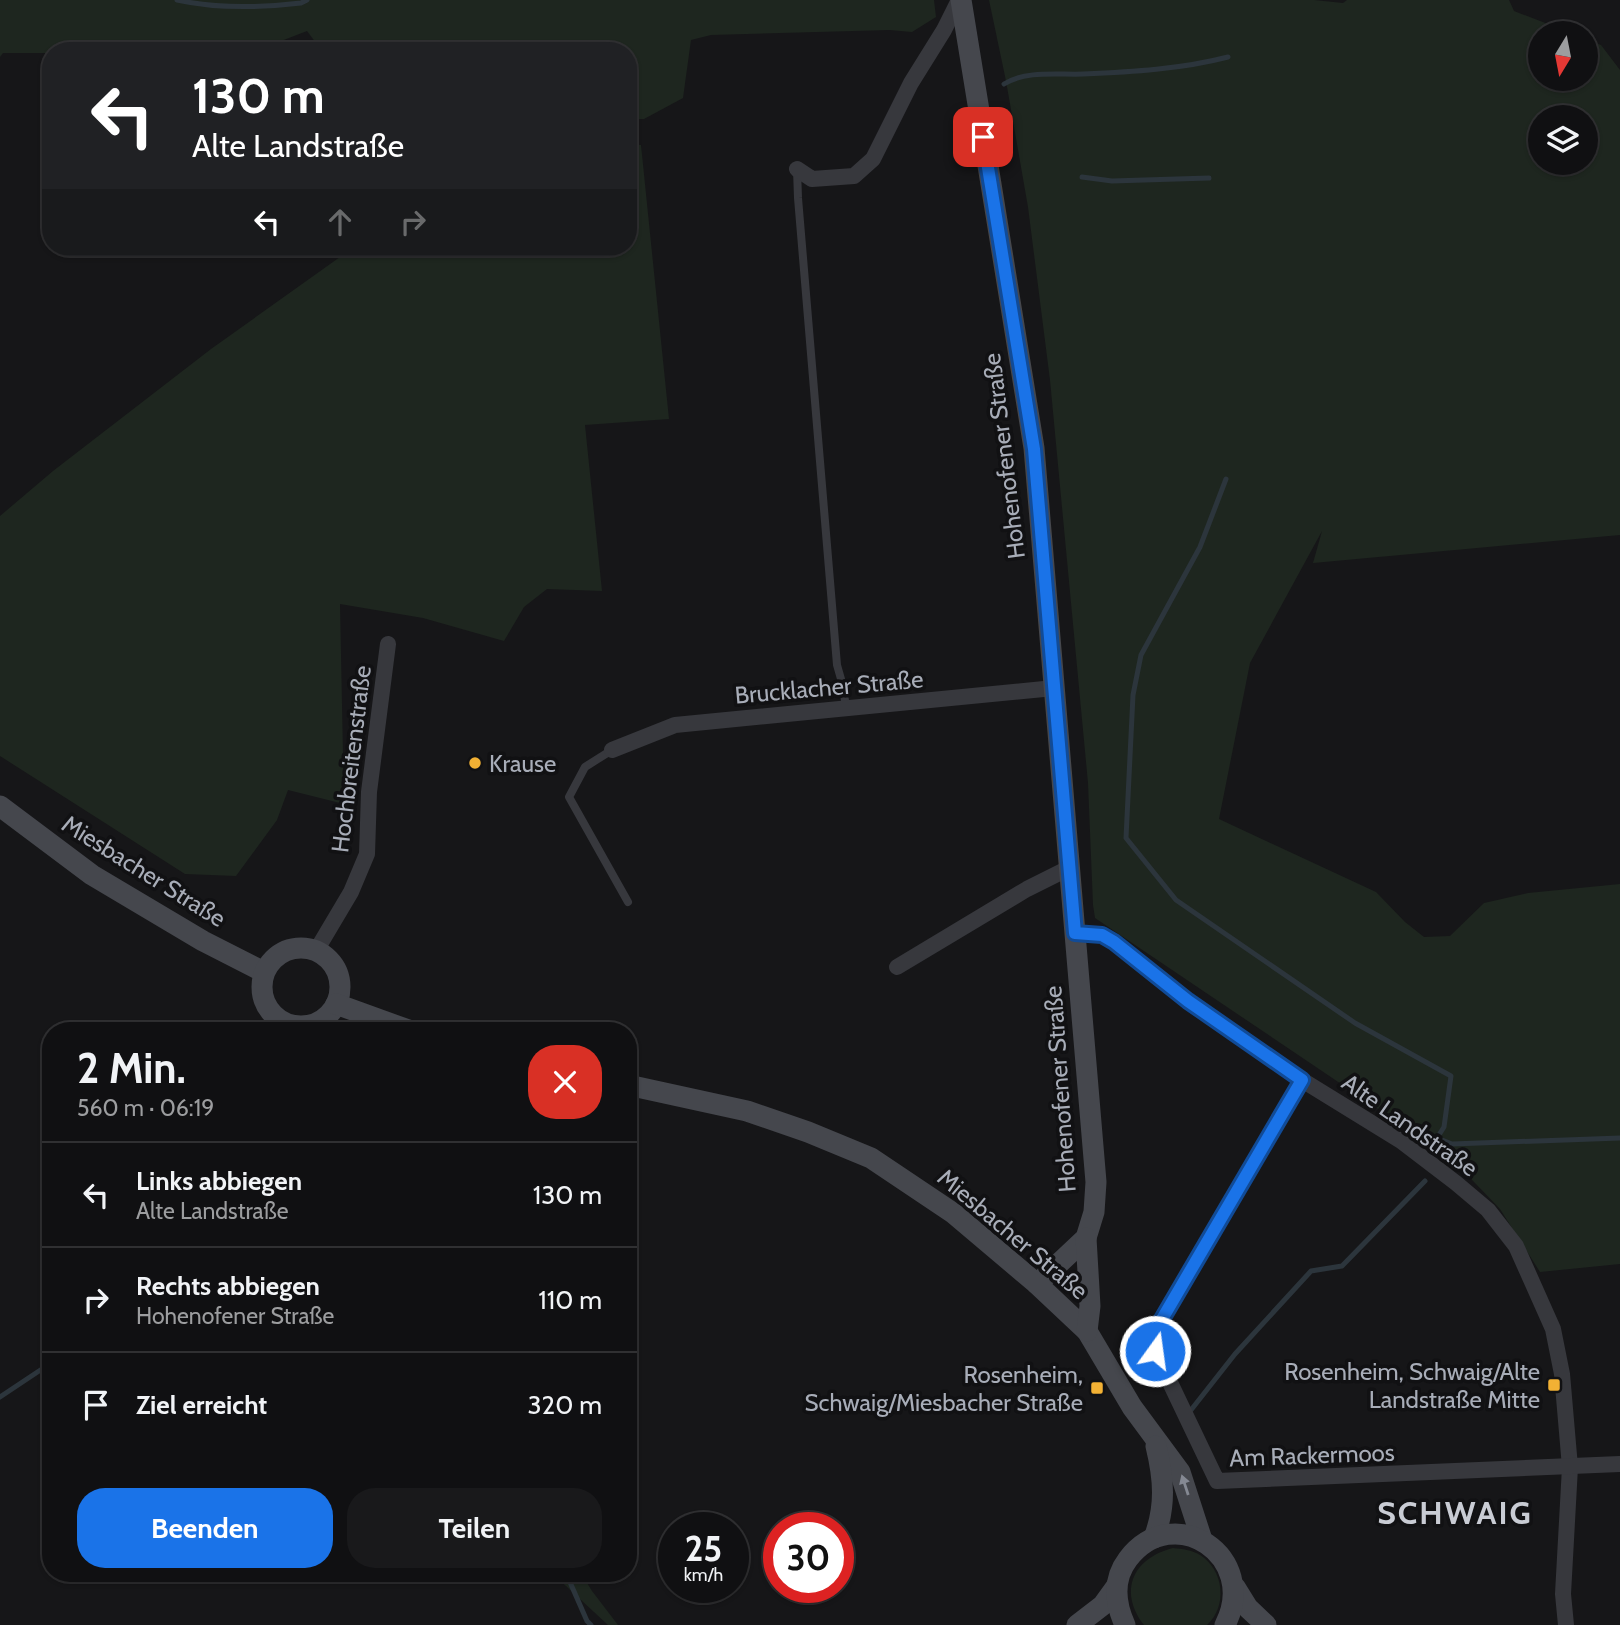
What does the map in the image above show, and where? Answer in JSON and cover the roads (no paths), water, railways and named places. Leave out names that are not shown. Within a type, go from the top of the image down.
[{"type":"main road","name":"Hohenofener Straße","points":[[960,0],[1034,449],[1096,1182],[1094,1212],[1086,1238]]},
{"type":"main road","name":"Miesbacher Straße","points":[[0,806],[92,875],[202,941],[264,972]]},
{"type":"main road","points":[[283,1022],[269,1011],[263,999],[261,985],[264,972],[280,954],[304,948],[327,958],[339,979],[337,1004],[319,1022]]},
{"type":"main road","points":[[337,1004],[386,1022]]},
{"type":"main road","name":"Miesbacher Straße","points":[[637,1087],[747,1111],[808,1132],[871,1158],[953,1213],[1037,1284],[1087,1331],[1132,1407],[1180,1472],[1202,1540]]},
{"type":"main road","points":[[1037,1284],[1086,1238]]},
{"type":"main road","name":"Miesbacher Straße","points":[[1086,1238],[1090,1306],[1087,1331]]},
{"type":"main road","name":"Miesbacher Straße","points":[[1154,1437],[1163,1478],[1163,1506],[1154,1538]]},
{"type":"main road","points":[[1077,1625],[1103,1605],[1116,1587],[1122,1567],[1135,1549],[1154,1538],[1170,1534],[1202,1540],[1218,1552],[1229,1568],[1235,1587],[1248,1608],[1266,1625]]},
{"type":"main road","points":[[1116,1587],[1117,1608],[1125,1625]]},
{"type":"main road","points":[[1225,1625],[1233,1610],[1235,1587]]},
{"type":"street","name":"Hohenofener Straße","points":[[797,169],[813,179],[854,176],[873,159],[911,83],[960,0]]},
{"type":"street","name":"Hochbreitenstraße","points":[[316,951],[351,892],[367,854],[369,792],[388,644]]},
{"type":"street","name":"Brucklacher Straße","points":[[612,750],[675,725],[1054,688]]},
{"type":"street","points":[[897,967],[1027,889],[1069,868]]},
{"type":"street","name":"Alte Landstraße","points":[[1075,933],[1102,935],[1114,942],[1188,1001],[1302,1080],[1401,1141],[1488,1210],[1516,1246],[1553,1329],[1562,1374],[1570,1467],[1563,1594],[1566,1625]]},
{"type":"street","name":"Am Rackermoos","points":[[1302,1080],[1158,1326],[1155,1351],[1217,1481],[1570,1467]]},
{"type":"street","points":[[1570,1467],[1620,1464]]},
{"type":"lane","points":[[797,169],[837,665],[846,708]]},
{"type":"lane","points":[[612,750],[585,767],[569,797],[628,902]]},
{"type":"waterway","points":[[177,0],[239,7],[285,5],[307,0]]},
{"type":"waterway","points":[[1004,84],[1032,75],[1156,69],[1228,57]]},
{"type":"waterway","points":[[1082,177],[1112,181],[1209,178]]},
{"type":"waterway","points":[[1226,479],[1200,547],[1141,655],[1133,695],[1126,838],[1176,900],[1355,1023],[1451,1076],[1444,1127],[1437,1138],[1452,1144],[1620,1138]]},
{"type":"waterway","points":[[1191,1410],[1235,1354],[1311,1271],[1342,1266],[1425,1181]]},
{"type":"waterway","points":[[0,1397],[42,1369]]},
{"type":"waterway","points":[[570,1582],[591,1625]]},
{"type":"place","name":"Krause","points":[[475,763]]},
{"type":"place","name":"Rosenheim, Schwaig/Alte Landstraße Mitte","points":[[1554,1385]]},
{"type":"place","name":"Rosenheim, Schwaig/Miesbacher Straße","points":[[1097,1388]]},
{"type":"district","name":"SCHWAIG","points":[[1455,1512]]}]
